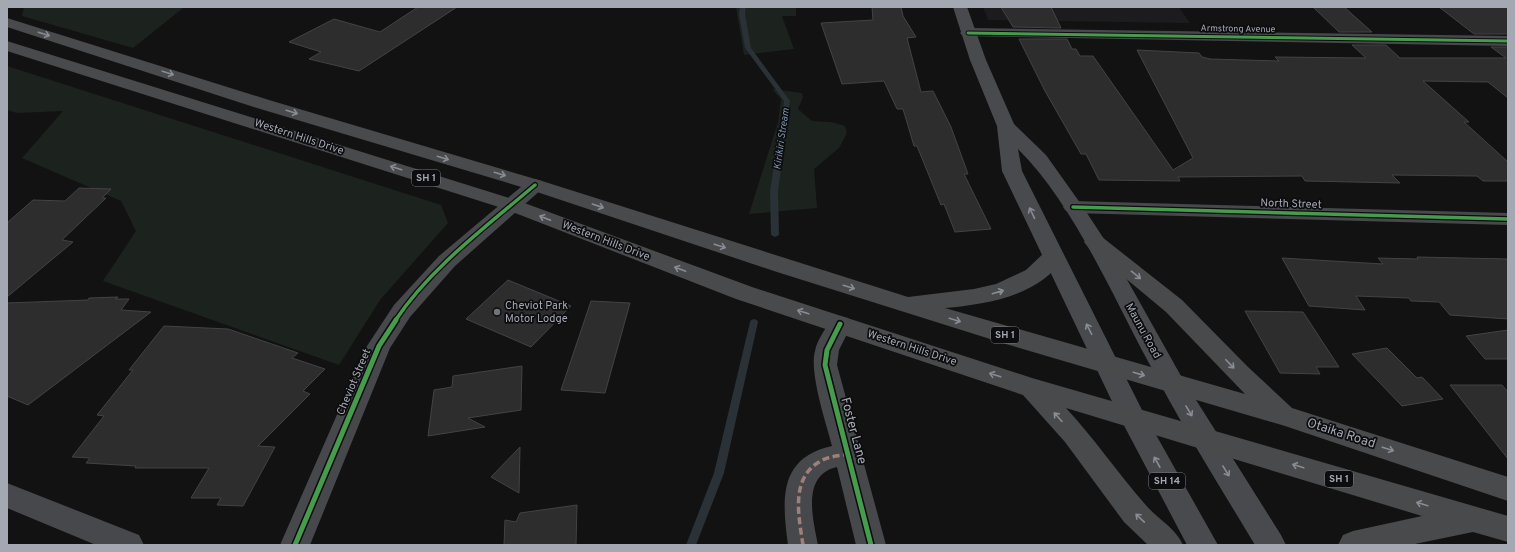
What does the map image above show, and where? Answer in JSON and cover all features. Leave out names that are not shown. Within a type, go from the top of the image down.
[{"type":"highway","name":"Western Hills Drive","points":[[7,22],[263,104],[535,185],[785,267],[904,304],[1172,383]]},
{"type":"highway","name":"Western Hills Drive","points":[[7,46],[512,205],[744,293],[1032,388],[1205,438]]},
{"type":"highway","points":[[238,118],[263,104]]},
{"type":"highway","points":[[1095,242],[1174,306],[1239,374],[1285,416]]},
{"type":"highway","points":[[904,304],[970,298],[1009,288],[1031,277],[1053,257]]},
{"type":"highway","name":"Otaika Road","points":[[1172,383],[1285,416],[1508,489]]},
{"type":"highway","points":[[1032,388],[1074,434],[1134,513],[1168,545]]},
{"type":"highway","name":"SH 1","points":[[1205,438],[1508,530]]},
{"type":"highway","points":[[1353,545],[1388,536],[1473,519]]},
{"type":"main road","name":"Maunu Road","points":[[960,7],[968,33],[1006,126],[1012,172],[1132,416],[1203,545]]},
{"type":"main road","name":"Maunu Road","points":[[1006,126],[1038,159],[1073,206],[1095,242],[1172,383],[1272,545]]},
{"type":"street","name":"Armstrong Avenue","points":[[968,33],[1508,41]]},
{"type":"street","name":"Cheviot Street","points":[[295,545],[380,346],[402,311],[447,261],[535,185]]},
{"type":"street","name":"North Street","points":[[1073,206],[1508,219]]},
{"type":"street","name":"Foster Lane","points":[[840,324],[827,350],[825,365],[872,545]]},
{"type":"street","name":"Foster Lane","points":[[803,545],[798,494],[802,479],[818,462],[849,454]]},
{"type":"street","points":[[7,495],[129,545]]},
{"type":"shaded area","points":[[24,7],[183,8],[133,48],[22,16]]},
{"type":"shaded area","points":[[736,7],[796,7],[796,16],[782,16],[794,49],[744,55]]},
{"type":"shaded area","points":[[983,7],[1179,7],[1190,23],[988,20]]},
{"type":"shaded area","points":[[7,66],[441,205],[448,223],[380,300],[339,365],[103,281],[136,231],[121,201],[22,158],[63,111],[17,113],[7,110]]},
{"type":"shaded area","points":[[772,89],[802,93],[803,97],[798,109],[812,121],[831,122],[845,126],[847,133],[839,148],[814,169],[817,208],[749,214],[778,122],[781,99]]},
{"type":"building","points":[[418,7],[457,7],[359,71],[309,59],[321,52],[289,42],[334,19],[380,32]]},
{"type":"building","points":[[872,7],[901,7],[903,16],[916,37],[907,38],[921,92],[933,91],[951,127],[968,174],[964,174],[991,229],[955,232],[944,204],[941,205],[917,146],[914,146],[903,109],[897,109],[884,81],[842,84],[821,23],[873,20]]},
{"type":"building","points":[[1001,7],[1051,7],[1061,28],[1013,27]]},
{"type":"building","points":[[1313,7],[1344,7],[1372,32],[1339,32]]},
{"type":"building","points":[[1439,7],[1508,7],[1508,34],[1474,34]]},
{"type":"building","points":[[1019,39],[1067,39],[1072,49],[1076,49],[1080,56],[1093,56],[1173,170],[1193,158],[1137,50],[1199,53],[1202,57],[1210,59],[1279,61],[1275,57],[1366,58],[1352,45],[1386,45],[1400,58],[1506,58],[1491,47],[1508,47],[1508,98],[1488,82],[1423,81],[1469,122],[1464,122],[1508,162],[1508,181],[1483,181],[1477,176],[1392,175],[1400,183],[1305,181],[1302,176],[1178,177],[1180,181],[1099,180],[1086,154],[1081,154],[1045,91]]},
{"type":"building","points":[[79,188],[111,189],[102,198],[106,198],[62,240],[73,242],[7,297],[7,223],[33,200],[65,201]]},
{"type":"building","points":[[1417,257],[1508,259],[1508,319],[1450,315],[1439,302],[1411,301],[1409,298],[1356,296],[1365,310],[1309,306],[1282,258],[1383,264],[1378,258],[1418,259]]},
{"type":"building","points":[[508,280],[571,306],[531,347],[466,319]]},
{"type":"building","points":[[118,297],[115,299],[129,299],[121,310],[151,312],[28,405],[7,396],[7,303],[88,300],[89,298]]},
{"type":"building","points":[[591,301],[630,303],[605,393],[561,390]]},
{"type":"building","points":[[1245,311],[1303,312],[1339,367],[1316,367],[1320,374],[1280,373]]},
{"type":"building","points":[[164,326],[228,329],[298,353],[292,358],[325,369],[303,391],[310,394],[258,446],[275,447],[243,506],[217,505],[221,498],[191,498],[209,468],[135,468],[136,466],[86,463],[90,458],[72,457],[104,416],[97,415],[133,370],[129,370]]},
{"type":"building","points":[[1508,330],[1508,359],[1485,359],[1466,336]]},
{"type":"building","points":[[1387,348],[1417,378],[1422,377],[1443,399],[1402,406],[1352,354]]},
{"type":"building","points":[[522,366],[521,410],[468,418],[485,427],[428,436],[434,390],[452,387],[453,376]]},
{"type":"building","points":[[1450,385],[1502,385],[1508,392],[1508,459]]},
{"type":"building","points":[[520,447],[519,493],[491,477]]},
{"type":"building","points":[[577,505],[576,545],[504,545],[505,520],[516,522],[520,513]]},
{"type":"waterway","name":"Kirikiri Stream","points":[[743,7],[742,14],[748,48],[787,101],[774,191],[775,235]]},
{"type":"waterway","name":"Kirikiri Stream","points":[[691,545],[719,473],[754,322]]},
{"type":"marked path","points":[[803,545],[798,512],[799,488],[803,478],[809,469],[818,462],[849,454]]},
{"type":"cycle path","points":[[968,33],[1508,41]]},
{"type":"cycle path","points":[[295,545],[379,346],[402,311],[447,261],[535,185]]},
{"type":"cycle path","points":[[1073,207],[1508,219]]},
{"type":"cycle path","points":[[840,324],[827,350],[825,365],[871,545]]},
{"type":"place","name":"Cheviot Park Motor Lodge","points":[[497,312]]}]
